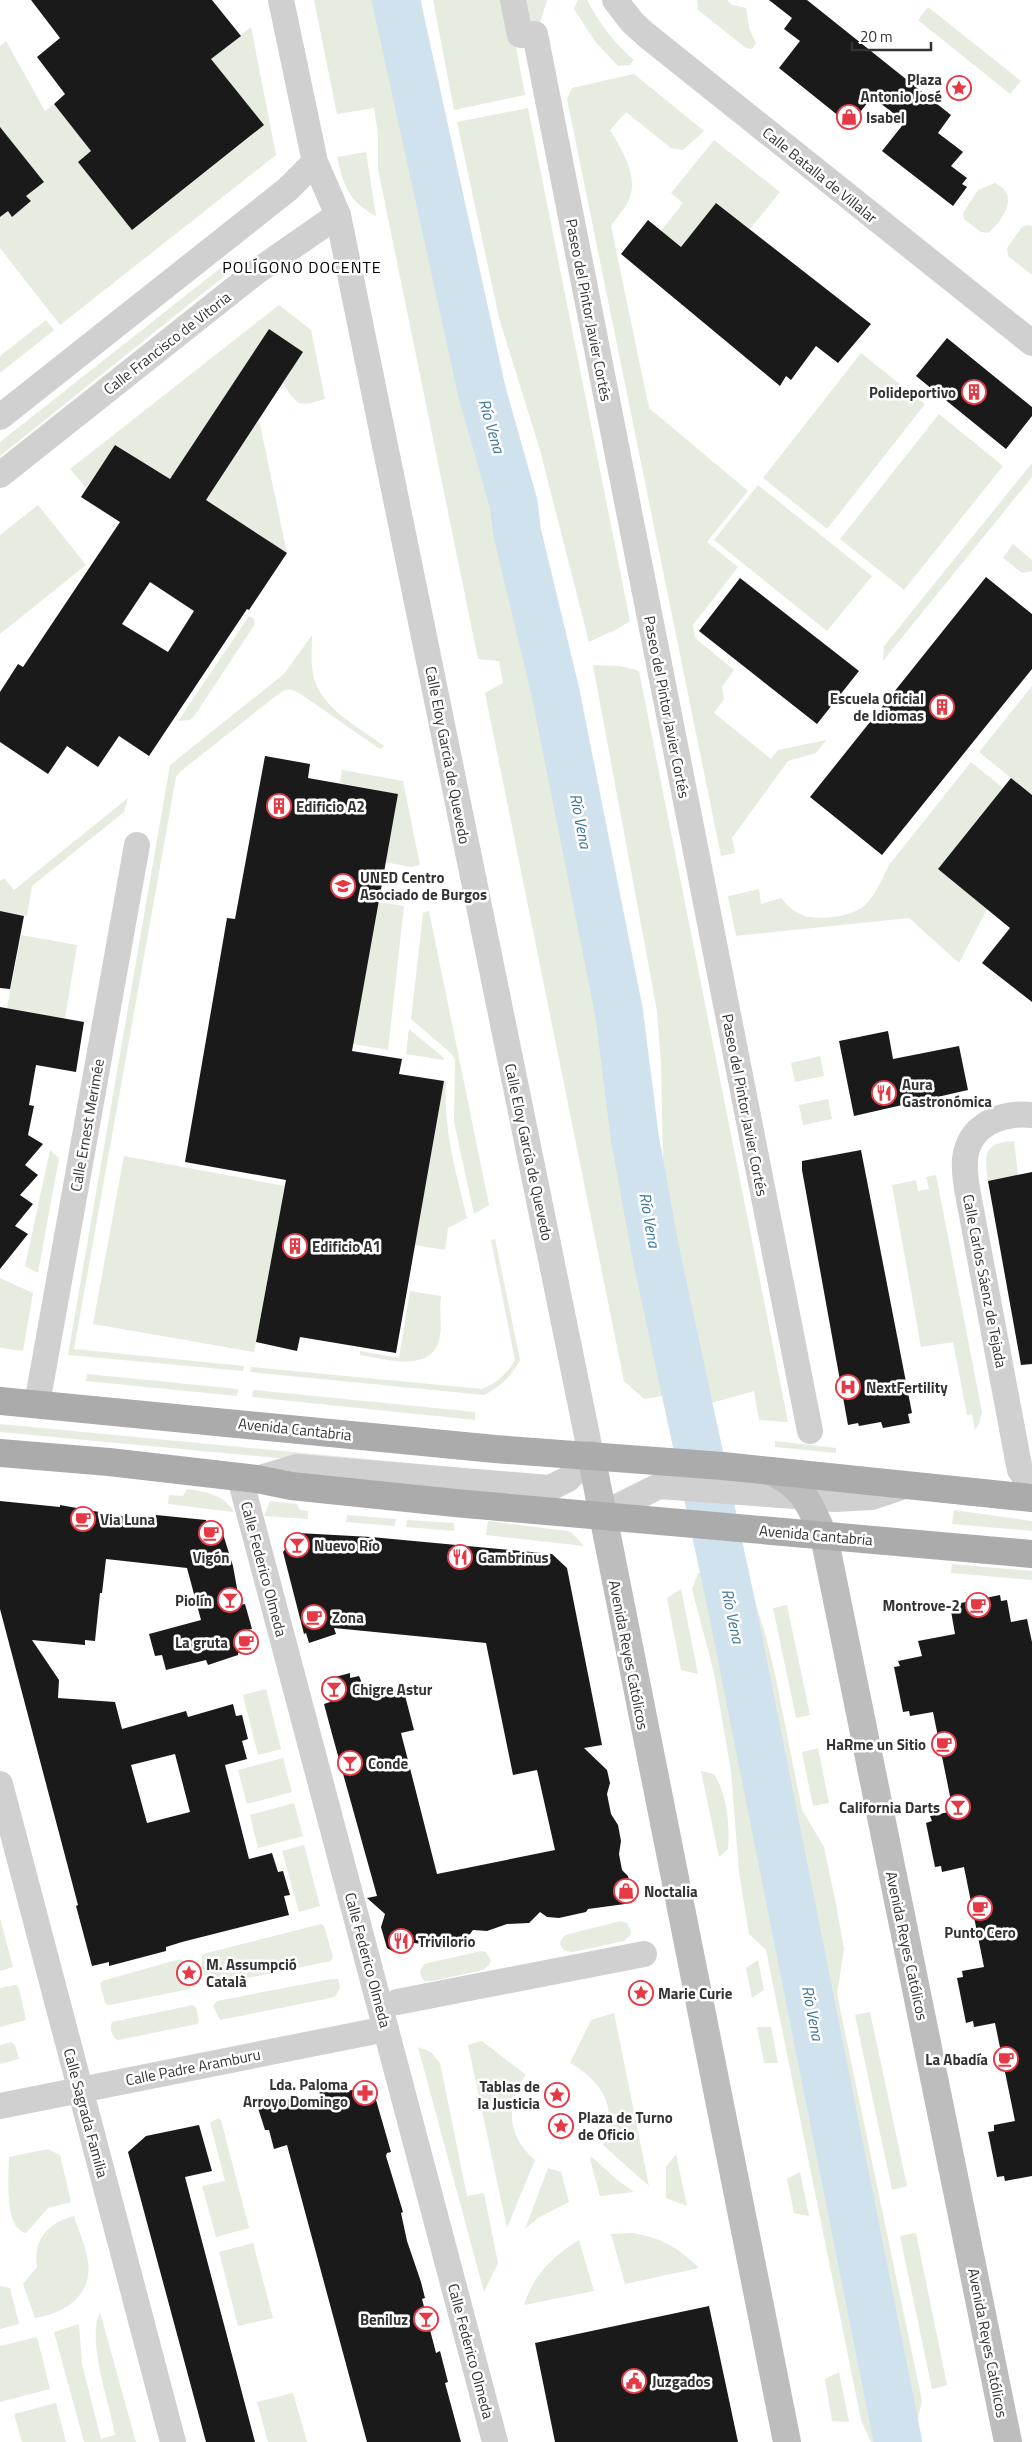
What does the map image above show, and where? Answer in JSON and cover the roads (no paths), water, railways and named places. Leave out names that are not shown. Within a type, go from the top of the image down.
[{"type":"main road","name":"Avenida Cantabria","points":[[0,1401],[591,1456],[677,1474],[726,1478],[771,1471],[912,1484],[1032,1498]]},
{"type":"main road","name":"Avenida Cantabria","points":[[0,1453],[109,1462],[291,1486],[388,1496],[1032,1554]]},
{"type":"street","name":"Calle Eloy García de Quevedo","points":[[281,0],[315,162],[338,215],[591,1456],[601,1515]]},
{"type":"street","name":"Paseo del Pintor Javier Cortés","points":[[513,0],[520,35],[536,34],[810,1432]]},
{"type":"street","name":"Calle Batalla de Villalar","points":[[615,0],[645,34],[1032,343]]},
{"type":"street","name":"Calle Batalla de Villalar","points":[[636,0],[659,25],[1032,323]]},
{"type":"street","points":[[0,417],[288,189],[315,162]]},
{"type":"street","name":"Calle Francisco de Vitoria","points":[[0,475],[256,272],[338,215]]},
{"type":"street","name":"Calle Ernest Merimée","points":[[37,1404],[137,845]]},
{"type":"street","name":"Calle Carlos Sáenz de Tejada","points":[[1032,1115],[1003,1115],[988,1123],[976,1133],[967,1150],[965,1159],[968,1194],[1019,1465],[1026,1481],[1032,1487]]},
{"type":"street","name":"Avenida Cantabria","points":[[248,1479],[297,1467],[550,1488],[568,1479],[591,1456]]},
{"type":"street","name":"Avenida Reyes Católicos","points":[[771,1471],[790,1480],[806,1496],[824,1536],[1008,2442]]},
{"type":"street","name":"Avenida Cantabria","points":[[601,1515],[659,1486],[677,1474]]},
{"type":"street","name":"Avenida Cantabria","points":[[726,1478],[806,1496],[835,1499],[872,1497],[912,1484]]},
{"type":"street","name":"Calle Federico Olmeda","points":[[248,1479],[386,2029],[495,2442]]},
{"type":"street","name":"Avenida Reyes Católicos","points":[[601,1515],[787,2442]]},
{"type":"street","name":"Calle Sagrada Familia","points":[[0,1784],[173,2442]]},
{"type":"street","points":[[397,2002],[644,1954]]},
{"type":"street","name":"Calle Padre Aramburu","points":[[0,2106],[386,2029]]},
{"type":"waterway","name":"Río Vena","points":[[396,0],[482,392],[514,505],[517,532],[555,690],[619,1012],[635,1139],[656,1254],[731,1603],[898,2442]]},
{"type":"place","name":"Plaza Antonio José","points":[[959,88]]},
{"type":"place","name":"Isabel","points":[[849,117]]},
{"type":"place","name":"Polideportivo","points":[[974,392]]},
{"type":"place","name":"Escuela Oficial de Idiomas","points":[[942,707]]},
{"type":"place","name":"Edificio A2","points":[[279,806]]},
{"type":"place","name":"UNED Centro Asociado de Burgos","points":[[343,886]]},
{"type":"place","name":"Aura Gastronómica","points":[[884,1093]]},
{"type":"place","name":"Edificio A1","points":[[295,1246]]},
{"type":"place","name":"NextFertility","points":[[848,1387]]},
{"type":"place","name":"Via Luna","points":[[83,1519]]},
{"type":"place","name":"Vigón","points":[[211,1533]]},
{"type":"place","name":"Nuevo Río","points":[[297,1545]]},
{"type":"place","name":"Gambrinus","points":[[460,1557]]},
{"type":"place","name":"Piolín","points":[[230,1600]]},
{"type":"place","name":"Montrove-2","points":[[978,1605]]},
{"type":"place","name":"Zona","points":[[314,1617]]},
{"type":"place","name":"La gruta","points":[[246,1642]]},
{"type":"place","name":"Chigre Astur","points":[[334,1689]]},
{"type":"place","name":"HaRme un Sitio","points":[[944,1744]]},
{"type":"place","name":"Conde","points":[[350,1763]]},
{"type":"place","name":"California Darts","points":[[958,1807]]},
{"type":"place","name":"Noctalia","points":[[626,1891]]},
{"type":"place","name":"Punto Cero","points":[[980,1908]]},
{"type":"place","name":"Trivilorio","points":[[401,1941]]},
{"type":"place","name":"M. Assumpció Català","points":[[189,1973]]},
{"type":"place","name":"Marie Curie","points":[[641,1993]]},
{"type":"place","name":"La Abadía","points":[[1006,2059]]},
{"type":"place","name":"Lda. Paloma Arroyo Domingo","points":[[365,2093]]},
{"type":"place","name":"Tablas de la Justicia","points":[[557,2095]]},
{"type":"place","name":"Plaza de Turno de Oficio","points":[[561,2126]]},
{"type":"place","name":"Beniluz","points":[[426,2319]]},
{"type":"place","name":"Juzgados","points":[[634,2381]]},
{"type":"district","name":"POLÍGONO DOCENTE","points":[[302,267]]}]
